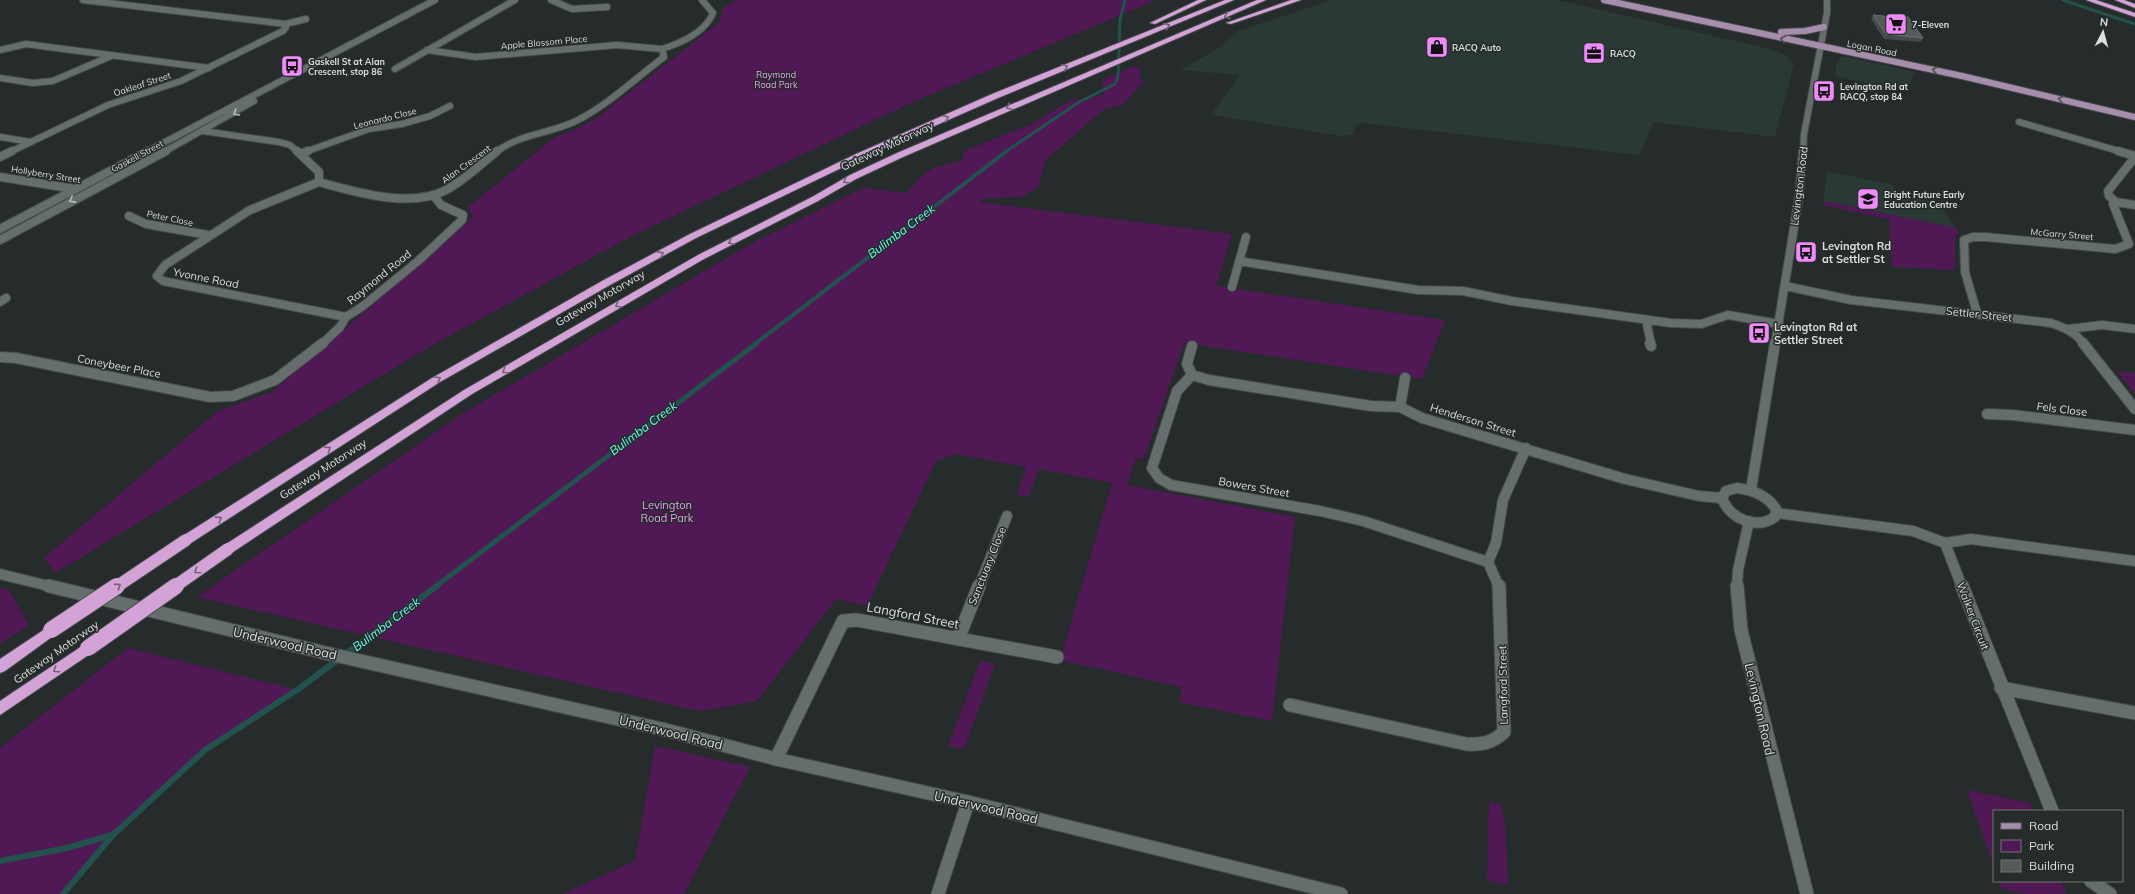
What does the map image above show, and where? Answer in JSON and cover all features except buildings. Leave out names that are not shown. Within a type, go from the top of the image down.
[{"type":"highway","points":[[1130,37],[1203,0]]},
{"type":"highway","name":"Gateway Motorway","points":[[0,667],[51,630],[186,540],[436,380],[606,283],[693,236],[858,156],[1101,52],[1130,37],[1231,0]]},
{"type":"highway","points":[[1141,55],[1263,0]]},
{"type":"highway","points":[[1141,55],[1298,0]]},
{"type":"highway","points":[[2089,0],[2135,16]]},
{"type":"highway","points":[[2118,0],[2135,6]]},
{"type":"highway","name":"Gateway Motorway","points":[[0,709],[228,549],[468,392],[701,257],[815,199],[853,177],[945,135],[1101,69],[1115,68],[1141,55]]},
{"type":"main road","name":"Logan Road","points":[[1604,0],[1821,44],[1969,77],[2135,117]]},
{"type":"main road","name":"Logan Road","points":[[1627,0],[1782,32],[1821,44],[1991,75]]},
{"type":"main road","points":[[1782,32],[1805,31],[1824,27]]},
{"type":"main road","points":[[2068,93],[2135,110]]},
{"type":"street","points":[[83,0],[285,24],[306,19]]},
{"type":"street","name":"Gaskell Street","points":[[0,229],[187,129],[280,83],[435,0]]},
{"type":"street","points":[[395,69],[515,0]]},
{"type":"street","points":[[551,0],[572,9],[607,9],[606,0]]},
{"type":"street","points":[[662,49],[676,45],[710,21],[712,13],[702,0]]},
{"type":"street","name":"Levington Road","points":[[1751,490],[1785,286],[1802,173],[1804,134],[1824,27],[1827,0]]},
{"type":"street","name":"Oakleaf Street","points":[[0,157],[108,105],[181,81],[209,68],[282,31],[286,27],[285,24]]},
{"type":"street","points":[[0,50],[26,44],[209,68]]},
{"type":"street","name":"Apple Blossom Place","points":[[427,50],[476,57],[617,45],[662,49]]},
{"type":"street","name":"Alan Crescent","points":[[320,182],[333,186],[409,199],[425,198],[447,190],[507,144],[528,135],[562,127],[586,115],[664,57],[662,49]]},
{"type":"street","points":[[0,78],[45,83],[56,80],[111,56]]},
{"type":"street","name":"Gaskell Street","points":[[0,240],[248,106],[280,83]]},
{"type":"street","name":"Leonardo Close","points":[[300,154],[369,129],[402,124],[430,116],[450,106]]},
{"type":"street","name":"McGarry Street","points":[[1977,313],[1965,272],[1964,240],[1973,237],[1985,237],[2115,249],[2129,244],[2113,204],[2116,202],[2109,196],[2108,191],[2135,156],[2019,122]]},
{"type":"street","points":[[187,129],[279,142],[290,145],[319,172],[320,182]]},
{"type":"street","points":[[0,137],[31,142]]},
{"type":"street","name":"Hollyberry Street","points":[[0,177],[90,191]]},
{"type":"street","name":"Yvonne Road","points":[[320,182],[250,210],[208,235],[165,265],[156,276],[163,281],[346,317]]},
{"type":"street","name":"Raymond Road","points":[[233,396],[274,380],[318,348],[340,327],[346,317],[363,306],[400,276],[462,220],[463,214],[442,205],[433,195]]},
{"type":"street","points":[[2116,202],[2135,205]]},
{"type":"street","name":"Peter Close","points":[[129,216],[146,224],[208,235]]},
{"type":"street","points":[[1232,287],[1246,237]]},
{"type":"street","points":[[1239,261],[1418,290],[1463,292],[1512,301],[1646,320],[1701,324],[1728,315],[1779,324]]},
{"type":"street","name":"Settler Street","points":[[1785,286],[1851,300],[2034,320],[2068,329],[2077,335],[2135,410]]},
{"type":"street","points":[[1646,320],[1651,346]]},
{"type":"street","points":[[2068,329],[2102,325],[2135,329]]},
{"type":"street","points":[[1192,346],[1186,361],[1187,369],[1192,374]]},
{"type":"street","name":"Coneybeer Place","points":[[0,358],[16,358],[210,396],[233,396]]},
{"type":"street","name":"Henderson Street","points":[[1192,374],[1208,380],[1371,406],[1400,407],[1422,418],[1659,488],[1699,496],[1722,498]]},
{"type":"street","name":"Bowers Street","points":[[1192,374],[1177,391],[1152,468],[1156,477],[1163,482],[1170,485],[1320,511],[1363,521],[1488,562]]},
{"type":"street","points":[[1400,407],[1405,378]]},
{"type":"street","name":"Fels Close","points":[[1987,414],[2013,415],[2135,430]]},
{"type":"street","points":[[1488,562],[1496,543],[1503,500],[1526,448]]},
{"type":"street","points":[[1731,489],[1751,490],[1769,500],[1776,513],[1772,520],[1768,522],[1749,521],[1729,511],[1725,507],[1722,498],[1726,491],[1731,489]]},
{"type":"street","points":[[1776,513],[1912,531],[1945,543],[1971,539],[2135,561]]},
{"type":"street","name":"Sanctuary Close","points":[[958,639],[1007,516]]},
{"type":"street","name":"Levington Road","points":[[1749,521],[1739,564],[1736,588],[1741,630],[1807,894]]},
{"type":"street","name":"Walker Circuit","points":[[1945,543],[2001,688],[2052,810]]},
{"type":"street","name":"Langford Street","points":[[1290,705],[1466,744],[1485,745],[1494,742],[1504,732],[1505,721],[1500,589],[1488,562]]},
{"type":"street","name":"Underwood Road","points":[[0,574],[330,654],[389,666],[662,729],[776,759],[968,802],[1341,894]]},
{"type":"street","name":"Langford Street","points":[[776,759],[832,646],[837,630],[843,621],[857,620],[1056,657]]},
{"type":"street","points":[[2001,688],[2135,713]]},
{"type":"street","points":[[938,894],[968,802]]},
{"type":"street","points":[[2092,882],[2110,894]]},
{"type":"shaded area","name":"RACQ","points":[[1332,0],[1558,0],[1770,49],[1786,55],[1794,64],[1775,137],[1654,122],[1639,155],[1363,123],[1355,125],[1353,135],[1341,136],[1211,115],[1240,75],[1180,70],[1219,48],[1238,31]]},
{"type":"shaded area","points":[[1842,56],[1915,72],[1906,92],[1835,76],[1836,63]]},
{"type":"shaded area","name":"Bright Future Early Education Centre","points":[[1827,171],[1894,185],[1893,196],[1936,201],[1956,228],[1823,201]]},
{"type":"green space","name":"Raymond Road Park","points":[[736,0],[1156,0],[904,106],[630,237],[429,347],[55,573],[44,558],[218,411],[272,392],[473,218],[468,207],[555,137],[579,128],[598,117],[720,22],[723,8]]},
{"type":"green space","name":"Levington Road Park","points":[[1134,66],[1141,68],[1139,77],[1144,82],[1122,105],[1104,109],[1046,160],[1038,187],[1021,197],[988,198],[979,202],[1232,234],[1216,286],[1445,320],[1422,379],[1184,343],[1144,459],[1136,458],[1127,485],[1295,517],[1272,721],[1179,702],[1182,687],[1060,660],[1112,483],[1039,469],[1028,497],[1017,495],[1026,467],[955,454],[936,461],[867,606],[836,599],[757,701],[699,711],[197,597],[462,414],[754,242],[864,188],[906,193],[921,177],[932,169],[962,161],[964,151],[1034,123],[1071,100],[1092,98],[1104,94],[1102,80]]},
{"type":"green space","points":[[1823,201],[1956,228],[1959,232],[1955,237],[1955,270],[1892,267],[1889,219],[1823,205]]},
{"type":"green space","points":[[2117,371],[2135,373],[2135,394]]},
{"type":"green space","points":[[0,588],[9,590],[29,625],[0,644]]},
{"type":"green space","points":[[128,648],[297,690],[205,750],[113,835],[63,894],[0,894],[0,748]]},
{"type":"green space","points":[[980,661],[995,664],[964,749],[948,746]]},
{"type":"green space","points":[[655,746],[750,767],[684,894],[562,894],[635,861]]},
{"type":"green space","points":[[1967,790],[2030,803],[2033,810],[1993,810],[1993,864]]},
{"type":"green space","points":[[1489,802],[1501,804],[1506,830],[1508,885],[1487,880]]},
{"type":"green space","points":[[1999,882],[2061,882],[2066,894],[2025,894],[2002,889]]},
{"type":"waterway","name":"Bulimba Creek","points":[[1005,152],[1079,102],[1115,84],[1118,76],[1120,19],[1125,0]]},
{"type":"waterway","points":[[2063,0],[2135,24]]},
{"type":"waterway","name":"Bulimba Creek","points":[[755,344],[1007,151]]},
{"type":"waterway","name":"Bulimba Creek","points":[[435,587],[757,343]]},
{"type":"waterway","name":"Bulimba Creek","points":[[63,894],[113,835],[205,750],[297,690],[437,586]]},
{"type":"waterway","points":[[0,861],[67,848],[112,835]]},
{"type":"place","name":"7-Eleven","points":[[1896,24]]},
{"type":"place","name":"RACQ Auto","points":[[1437,47]]},
{"type":"place","name":"RACQ","points":[[1594,53]]},
{"type":"place","name":"Gaskell St at Alan Crescent, stop 86","points":[[292,66]]},
{"type":"place","name":"Levington Rd at RACQ, stop 84","points":[[1824,91]]},
{"type":"place","name":"Bright Future Early Education Centre","points":[[1868,199]]},
{"type":"place","name":"Levington Rd at Settler St","points":[[1806,252]]},
{"type":"place","name":"Levington Rd at Settler Street","points":[[1759,333]]}]
